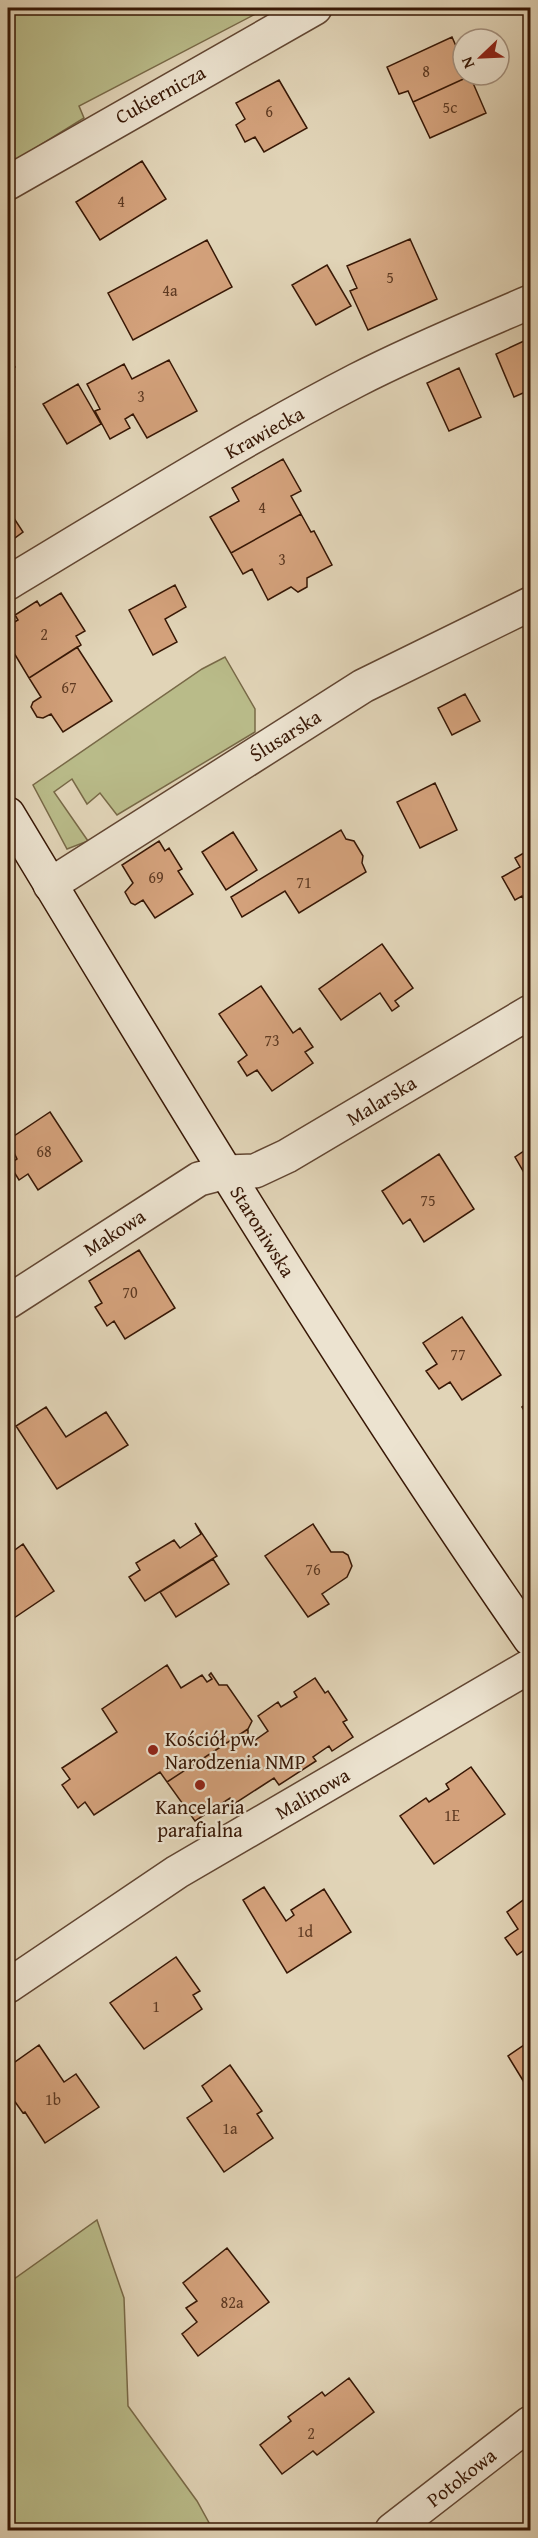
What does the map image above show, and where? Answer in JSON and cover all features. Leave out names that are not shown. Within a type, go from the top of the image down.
[{"type":"street","name":"Cukiernicza","points":[[8,183],[315,8]]},
{"type":"street","name":"Krawiecka","points":[[8,583],[151,496],[355,381],[404,357],[531,302]]},
{"type":"street","name":"Ślusarska","points":[[50,885],[363,686],[531,604]]},
{"type":"street","name":"Staroniwska","points":[[8,814],[226,1172],[385,1424],[531,1639]]},
{"type":"street","name":"Malarska","points":[[226,1172],[255,1171],[287,1156],[531,1012]]},
{"type":"street","name":"Makowa","points":[[8,1302],[171,1195],[199,1179],[226,1172]]},
{"type":"street","name":"Malinowa","points":[[8,1986],[177,1872],[531,1666]]},
{"type":"street","name":"Potokowa","points":[[393,2530],[531,2423]]},
{"type":"green space","points":[[8,8],[267,8],[79,106],[84,118],[8,165]]},
{"type":"green space","points":[[225,657],[255,709],[255,732],[117,815],[100,793],[87,804],[72,779],[54,792],[88,841],[67,849],[33,785],[202,669]]},
{"type":"green space","points":[[97,2220],[124,2298],[128,2406],[197,2501],[213,2530],[8,2530],[8,2279],[14,2279]]},
{"type":"building","points":[[451,37],[451,85],[413,102],[408,91],[399,94],[387,67]]},
{"type":"building","points":[[279,80],[307,128],[264,152],[255,137],[245,142],[236,125],[245,119],[236,103]]},
{"type":"building","points":[[451,85],[451,87],[475,87],[486,113],[430,138],[413,102]]},
{"type":"building","points":[[142,161],[166,199],[100,240],[76,202]]},
{"type":"building","points":[[410,239],[437,299],[368,330],[350,291],[357,288],[347,266]]},
{"type":"building","points":[[207,240],[232,287],[133,340],[108,293]]},
{"type":"building","points":[[327,265],[351,306],[316,325],[292,285]]},
{"type":"building","points":[[526,340],[530,351],[530,390],[514,397],[496,354]]},
{"type":"building","points":[[8,355],[15,367],[8,371]]},
{"type":"building","points":[[169,360],[197,411],[147,438],[133,414],[125,419],[130,428],[110,439],[95,411],[100,409],[87,384],[124,364],[132,379]]},
{"type":"building","points":[[459,368],[481,417],[449,431],[427,383]]},
{"type":"building","points":[[78,384],[101,424],[67,444],[43,404]]},
{"type":"building","points":[[283,459],[301,491],[291,496],[301,514],[231,553],[210,517],[239,501],[232,488]]},
{"type":"building","points":[[8,509],[23,532],[8,543]]},
{"type":"building","points":[[301,514],[311,532],[314,531],[332,565],[307,578],[307,587],[298,592],[291,587],[268,600],[252,569],[243,574],[231,553]]},
{"type":"building","points":[[175,585],[186,607],[165,619],[177,642],[153,655],[129,610]]},
{"type":"building","points":[[61,593],[85,631],[76,636],[81,645],[29,678],[8,643],[8,626],[18,620],[15,615],[37,601],[40,606]]},
{"type":"building","points":[[77,647],[112,701],[63,732],[51,714],[43,718],[37,717],[31,707],[33,702],[41,697],[29,678]]},
{"type":"building","points":[[465,694],[480,721],[452,735],[438,708]]},
{"type":"building","points":[[435,783],[457,830],[420,848],[397,802]]},
{"type":"building","points":[[341,830],[346,839],[354,841],[363,856],[362,863],[366,872],[299,913],[285,891],[242,917],[231,897]]},
{"type":"building","points":[[233,832],[257,870],[226,890],[202,852]]},
{"type":"building","points":[[159,841],[165,851],[169,848],[182,869],[178,871],[193,894],[155,918],[143,900],[135,905],[131,903],[125,892],[133,883],[122,865]]},
{"type":"building","points":[[529,850],[530,911],[522,896],[515,900],[502,877],[520,867],[515,858]]},
{"type":"building","points":[[382,944],[413,988],[395,1001],[399,1006],[392,1011],[380,993],[341,1020],[319,989]]},
{"type":"building","points":[[261,986],[293,1033],[300,1028],[313,1047],[305,1052],[313,1063],[272,1091],[257,1070],[247,1076],[238,1062],[247,1055],[219,1014]]},
{"type":"building","points":[[50,1112],[82,1161],[38,1190],[28,1174],[19,1180],[9,1164],[17,1159],[8,1140]]},
{"type":"building","points":[[530,1147],[530,1183],[515,1157]]},
{"type":"building","points":[[439,1154],[474,1209],[424,1242],[410,1219],[403,1224],[382,1191]]},
{"type":"building","points":[[139,1250],[175,1308],[125,1339],[114,1321],[107,1326],[95,1307],[102,1303],[89,1281]]},
{"type":"building","points":[[462,1317],[501,1375],[462,1400],[450,1382],[439,1389],[426,1371],[437,1364],[423,1343]]},
{"type":"building","points":[[530,1401],[530,1421],[522,1407]]},
{"type":"building","points":[[46,1407],[66,1437],[106,1412],[128,1445],[57,1489],[16,1426]]},
{"type":"building","points":[[195,1523],[217,1556],[145,1601],[129,1577],[140,1570],[136,1563],[174,1540],[180,1548],[201,1534]]},
{"type":"building","points":[[313,1524],[331,1552],[343,1552],[348,1555],[352,1566],[347,1577],[322,1594],[329,1604],[308,1617],[265,1556]]},
{"type":"building","points":[[23,1544],[54,1591],[11,1620],[8,1615],[8,1555]]},
{"type":"building","points":[[213,1559],[229,1584],[176,1617],[160,1592]]},
{"type":"building","name":"Kościół pw. Narodzenia NMP","points":[[167,1665],[181,1688],[202,1675],[207,1682],[212,1679],[209,1675],[211,1673],[219,1685],[227,1685],[252,1721],[248,1729],[167,1782],[160,1772],[94,1815],[85,1802],[78,1808],[62,1785],[70,1779],[62,1768],[117,1732],[102,1709]]},
{"type":"building","points":[[315,1678],[325,1693],[328,1691],[347,1720],[343,1722],[353,1737],[332,1751],[329,1746],[313,1757],[316,1761],[279,1785],[274,1778],[234,1804],[230,1798],[195,1821],[167,1782],[248,1729],[248,1745],[268,1731],[258,1716],[278,1702],[281,1707],[297,1697],[294,1692]]},
{"type":"building","points":[[471,1767],[505,1814],[434,1864],[400,1816],[426,1798],[429,1802],[449,1789],[446,1784]]},
{"type":"building","points":[[264,1887],[286,1921],[294,1915],[291,1910],[324,1889],[351,1932],[287,1973],[243,1900]]},
{"type":"building","points":[[530,1895],[530,1946],[517,1955],[505,1938],[518,1929],[507,1912]]},
{"type":"building","points":[[176,1957],[200,1991],[193,1995],[202,2009],[144,2049],[110,2003]]},
{"type":"building","points":[[530,2041],[530,2092],[508,2056]]},
{"type":"building","points":[[39,2045],[64,2082],[76,2074],[99,2107],[45,2143],[25,2112],[23,2113],[8,2092],[8,2067]]},
{"type":"building","points":[[230,2065],[262,2111],[257,2114],[273,2138],[224,2172],[187,2118],[212,2101],[202,2086]]},
{"type":"building","points":[[227,2248],[269,2302],[198,2356],[182,2334],[197,2322],[186,2308],[197,2301],[183,2283]]},
{"type":"building","points":[[349,2378],[374,2412],[317,2455],[313,2451],[282,2474],[260,2445],[291,2421],[288,2417],[322,2392],[325,2396]]},
{"type":"place","name":"Kościół pw. Narodzenia NMP","points":[[153,1750]]},
{"type":"place","name":"Kancelaria parafialna","points":[[200,1785]]}]
